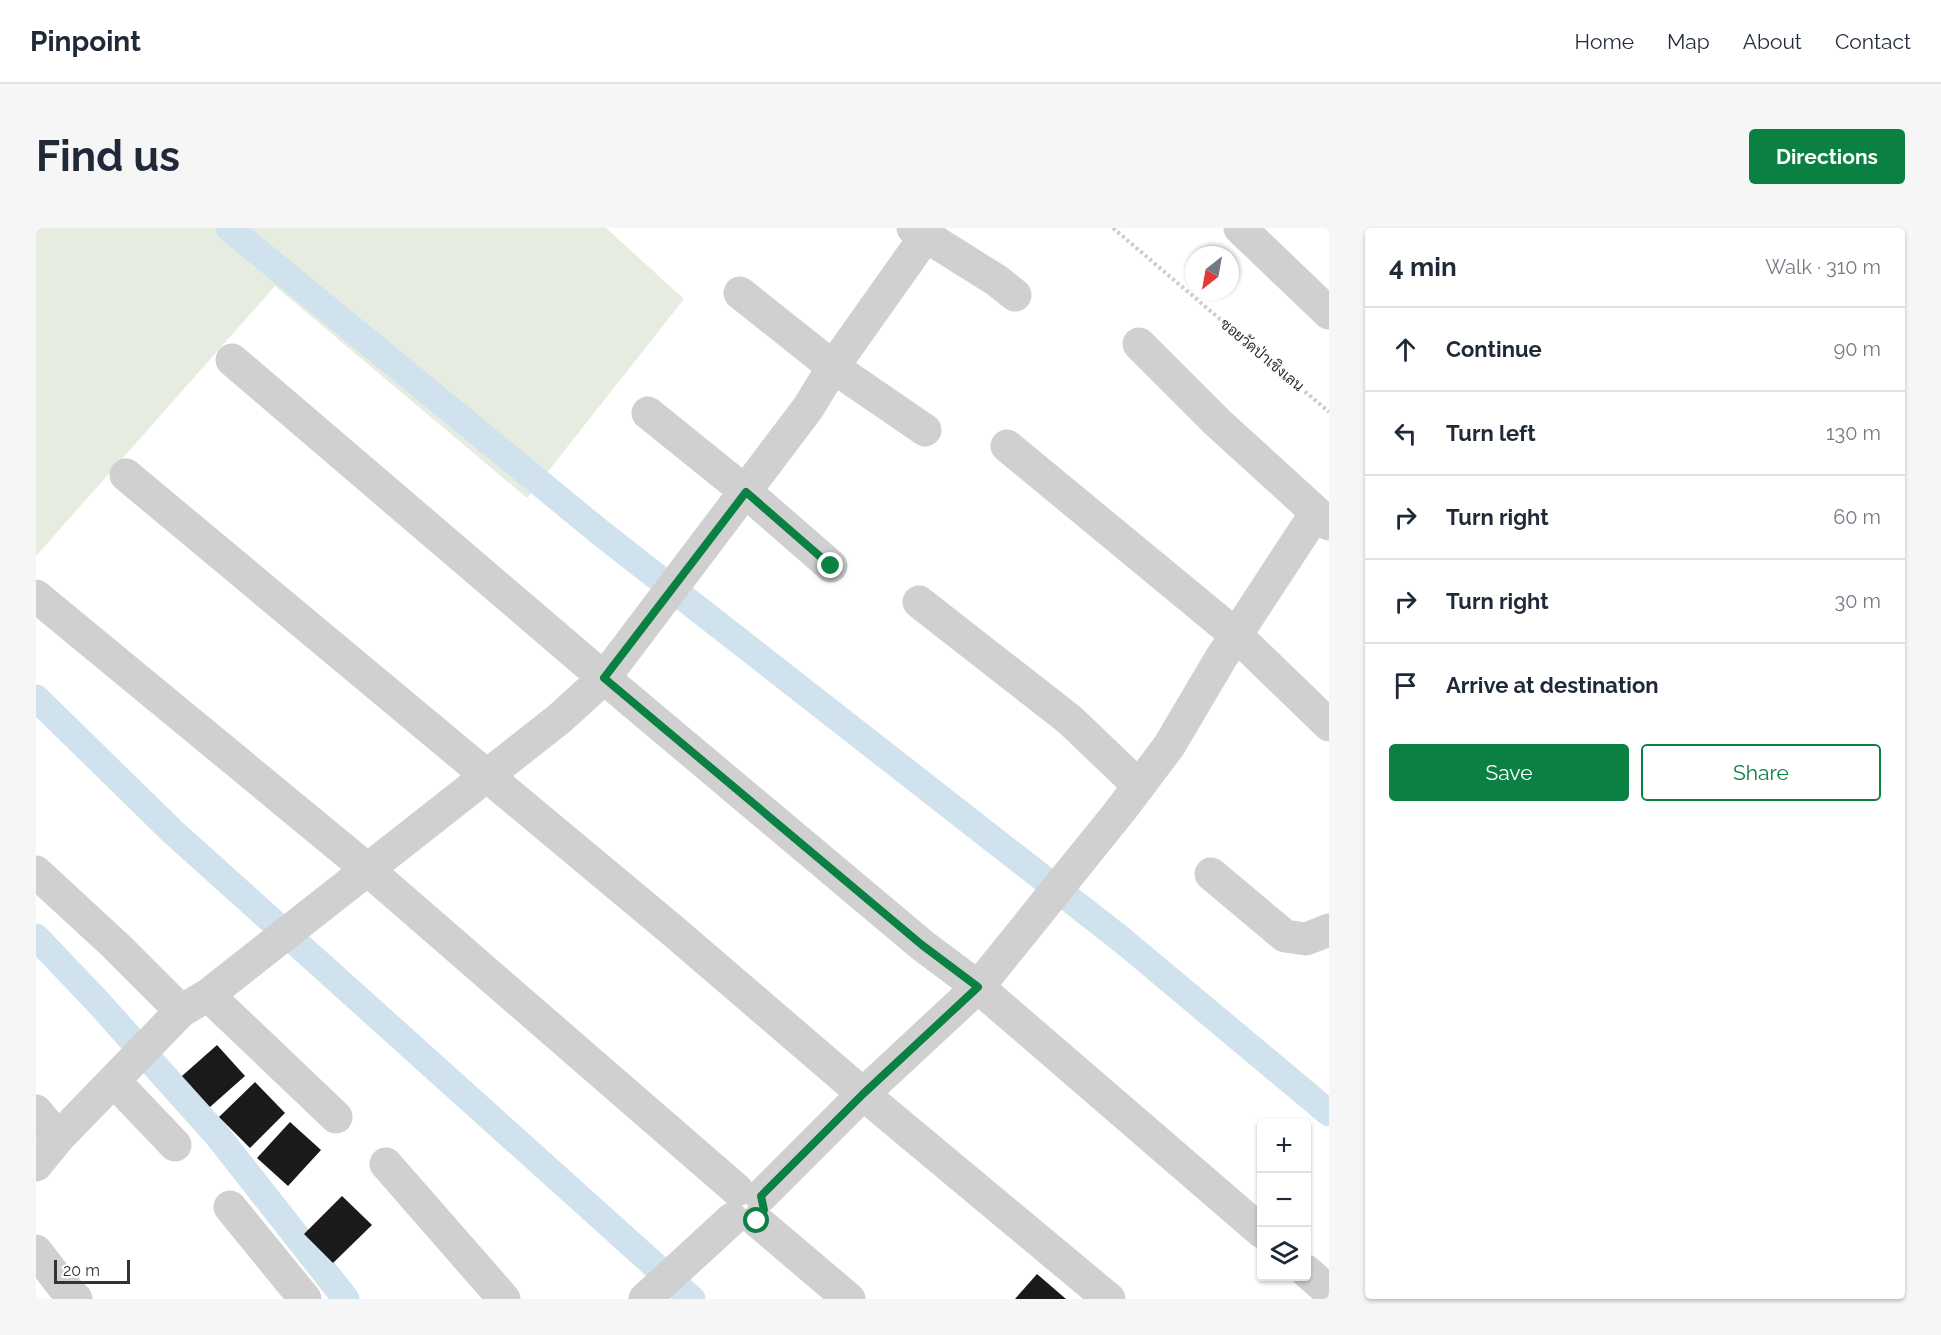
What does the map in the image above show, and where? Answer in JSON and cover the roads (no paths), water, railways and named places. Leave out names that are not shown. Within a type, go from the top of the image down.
[{"type":"street","points":[[1240,228],[1329,313]]},
{"type":"street","points":[[36,1165],[58,1138],[133,1061],[195,1003],[559,718],[604,678],[808,408],[919,232],[996,280],[1015,295]]},
{"type":"street","points":[[740,293],[833,367],[925,430]]},
{"type":"street","points":[[651,1293],[747,1207],[863,1094],[978,987],[1169,746],[1236,635],[1323,518],[1218,423],[1139,344]]},
{"type":"street","points":[[232,360],[604,678],[922,945],[978,987],[1257,1228]]},
{"type":"street","points":[[648,414],[746,492],[831,566]]},
{"type":"street","points":[[1007,446],[1236,635],[1329,725]]},
{"type":"street","points":[[126,475],[672,930],[863,1094],[1109,1299]]},
{"type":"street","points":[[36,596],[367,869],[849,1299]]},
{"type":"street","points":[[919,602],[1070,720],[1139,786]]},
{"type":"street","points":[[36,872],[115,945],[195,1003],[336,1117]]},
{"type":"street","points":[[1211,874],[1285,936],[1306,939],[1329,930]]},
{"type":"street","points":[[133,1061],[175,1145]]},
{"type":"street","points":[[36,1111],[58,1138]]},
{"type":"street","points":[[386,1164],[504,1299]]},
{"type":"street","points":[[230,1207],[305,1299]]},
{"type":"street","points":[[36,1251],[76,1299]]},
{"type":"street","points":[[1311,1275],[1329,1291]]},
{"type":"waterway","points":[[229,228],[602,534],[1122,940],[1329,1113]]},
{"type":"waterway","points":[[36,698],[173,832],[692,1299]]},
{"type":"waterway","points":[[36,937],[97,1001],[217,1135],[346,1299]]}]
